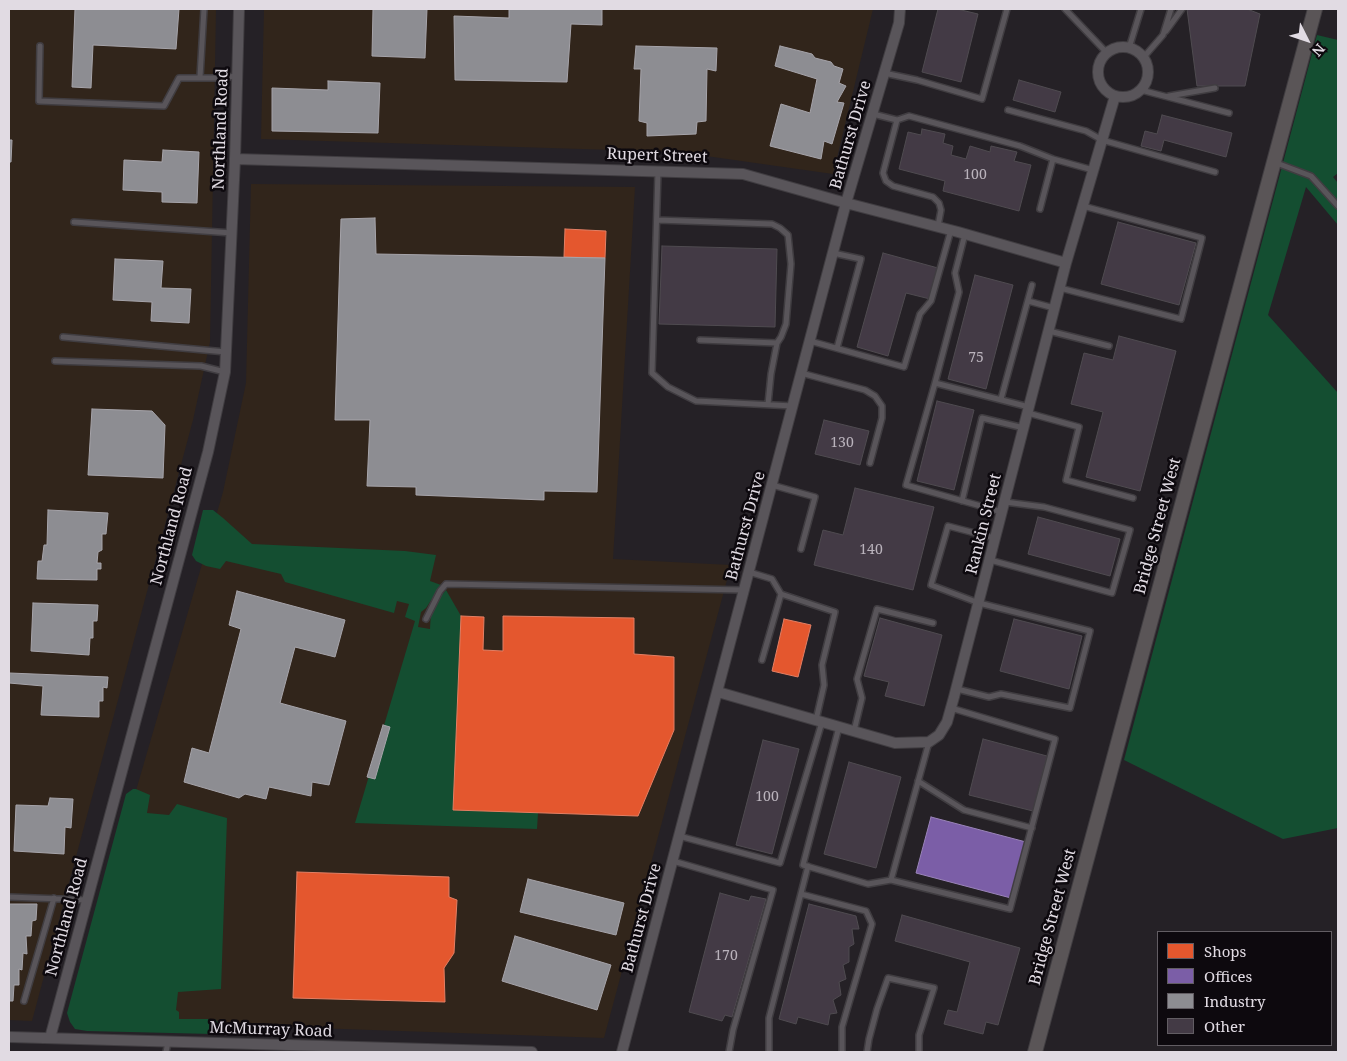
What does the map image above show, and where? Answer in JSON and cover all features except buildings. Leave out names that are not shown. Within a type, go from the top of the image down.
[{"type":"street","name":"Northland Road","points":[[50,1038],[205,462],[225,372],[235,158],[239,9]]},
{"type":"street","name":"Bathurst Drive","points":[[622,1052],[846,203],[899,23],[900,9]]},
{"type":"street","name":"Bridge Street West","points":[[1035,1052],[1315,9]]},
{"type":"street","points":[[1120,47],[1129,48],[1139,52],[1146,62],[1148,74],[1141,90],[1134,95],[1124,98],[1115,96],[1102,88],[1097,74],[1103,56],[1111,50],[1120,47]]},
{"type":"street","name":"Rankin Street","points":[[929,742],[939,735],[946,722],[957,689],[1066,263],[1115,96]]},
{"type":"street","name":"Rupert Street","points":[[235,158],[743,174],[938,226],[1066,263]]},
{"type":"street","points":[[718,692],[895,743],[929,742]]},
{"type":"street","name":"McMurray Road","points":[[9,1037],[50,1038],[167,1047],[532,1052]]},
{"type":"lane","points":[[200,77],[204,9]]},
{"type":"lane","points":[[884,73],[917,80],[982,99],[1007,9]]},
{"type":"lane","points":[[1066,9],[1108,53]]},
{"type":"lane","points":[[1129,48],[1141,9]]},
{"type":"lane","points":[[1163,35],[1171,9]]},
{"type":"lane","points":[[1142,58],[1163,35],[1182,9]]},
{"type":"lane","points":[[40,46],[39,102],[164,106],[179,78],[238,76]]},
{"type":"lane","points":[[1166,96],[1215,88]]},
{"type":"lane","points":[[1141,90],[1229,113]]},
{"type":"lane","points":[[1008,110],[1086,131],[1102,140],[1216,172]]},
{"type":"lane","points":[[872,113],[897,120],[909,116],[1020,146],[1053,159],[1094,170]]},
{"type":"lane","points":[[897,120],[883,173],[886,182],[893,186],[933,197],[941,210],[938,226]]},
{"type":"lane","points":[[1040,209],[1053,159]]},
{"type":"lane","points":[[1274,162],[1311,176],[1338,206]]},
{"type":"lane","points":[[658,171],[652,373],[668,387],[696,401],[793,406]]},
{"type":"lane","points":[[1060,288],[1181,319],[1202,238],[1083,206]]},
{"type":"lane","points":[[657,220],[772,224],[780,228],[788,236],[791,264],[786,324],[777,343],[768,404]]},
{"type":"lane","points":[[74,222],[232,234]]},
{"type":"lane","points":[[810,341],[904,367],[920,314],[931,302],[951,230]]},
{"type":"lane","points":[[965,234],[955,273],[959,292],[906,485],[1002,512]]},
{"type":"lane","points":[[833,253],[861,259],[837,348]]},
{"type":"lane","points":[[1001,400],[1032,285]]},
{"type":"lane","points":[[1028,301],[1055,308]]},
{"type":"lane","points":[[1049,330],[1109,346]]},
{"type":"lane","points":[[63,337],[226,352]]},
{"type":"lane","points":[[700,340],[777,343]]},
{"type":"lane","points":[[55,361],[201,366],[225,372]]},
{"type":"lane","points":[[801,374],[865,390],[875,396],[882,406],[882,418],[870,463]]},
{"type":"lane","points":[[934,383],[1001,400],[1080,427],[1066,480],[1133,498]]},
{"type":"lane","points":[[962,501],[982,418],[1024,428]]},
{"type":"lane","points":[[772,484],[815,497],[801,549]]},
{"type":"lane","points":[[990,560],[1112,593],[1130,530],[1044,507],[1005,502]]},
{"type":"lane","points":[[957,689],[989,697],[1001,694],[1070,708],[1090,631],[979,603],[931,585],[948,526],[995,538]]},
{"type":"lane","points":[[680,836],[780,863],[819,721],[824,685],[822,665],[836,612],[781,594],[772,579],[749,572]]},
{"type":"lane","points":[[426,618],[440,591],[446,584],[744,590]]},
{"type":"lane","points":[[762,660],[781,594]]},
{"type":"lane","points":[[854,731],[862,698],[857,679],[877,609],[933,623]]},
{"type":"lane","points":[[839,727],[803,865],[868,884],[891,880],[1010,909],[1055,739],[951,708]]},
{"type":"lane","points":[[891,880],[929,742]]},
{"type":"lane","points":[[918,781],[964,810],[1032,828]]},
{"type":"lane","points":[[673,861],[773,890],[733,1030],[729,1052]]},
{"type":"lane","points":[[769,1052],[769,1018],[808,866]]},
{"type":"lane","points":[[801,894],[866,911],[872,924],[842,1027],[842,1052]]},
{"type":"lane","points":[[9,897],[87,900]]},
{"type":"lane","points":[[24,1002],[54,898]]},
{"type":"lane","points":[[868,1052],[873,1024],[888,978],[934,988],[919,1035],[919,1052]]},
{"type":"shaded area","points":[[9,9],[216,9],[210,342],[193,420],[32,1021],[9,1020]]},
{"type":"shaded area","points":[[264,9],[873,9],[833,174],[678,152],[261,139]]},
{"type":"shaded area","points":[[251,184],[635,187],[613,559],[731,565],[604,1038],[82,1020],[130,811],[223,492],[246,383]]},
{"type":"green space","points":[[1317,35],[1338,40],[1338,173],[1333,177],[1338,183],[1338,225],[1306,187],[1268,315],[1338,393],[1338,828],[1283,839],[1124,760]]},
{"type":"green space","points":[[203,510],[213,510],[252,544],[405,551],[436,555],[430,581],[441,585],[426,608],[421,612],[418,627],[430,629],[431,611],[446,590],[461,616],[453,810],[538,813],[537,829],[355,823],[415,621],[405,617],[409,604],[397,601],[394,613],[285,582],[281,574],[226,561],[220,569],[206,566],[196,561],[192,555]]},
{"type":"green space","points":[[133,789],[150,795],[147,813],[169,815],[177,804],[227,818],[221,989],[178,992],[176,1010],[179,1012],[179,1019],[215,1019],[218,1022],[218,1027],[213,1034],[87,1031],[75,1029],[67,1013],[126,794]]}]
